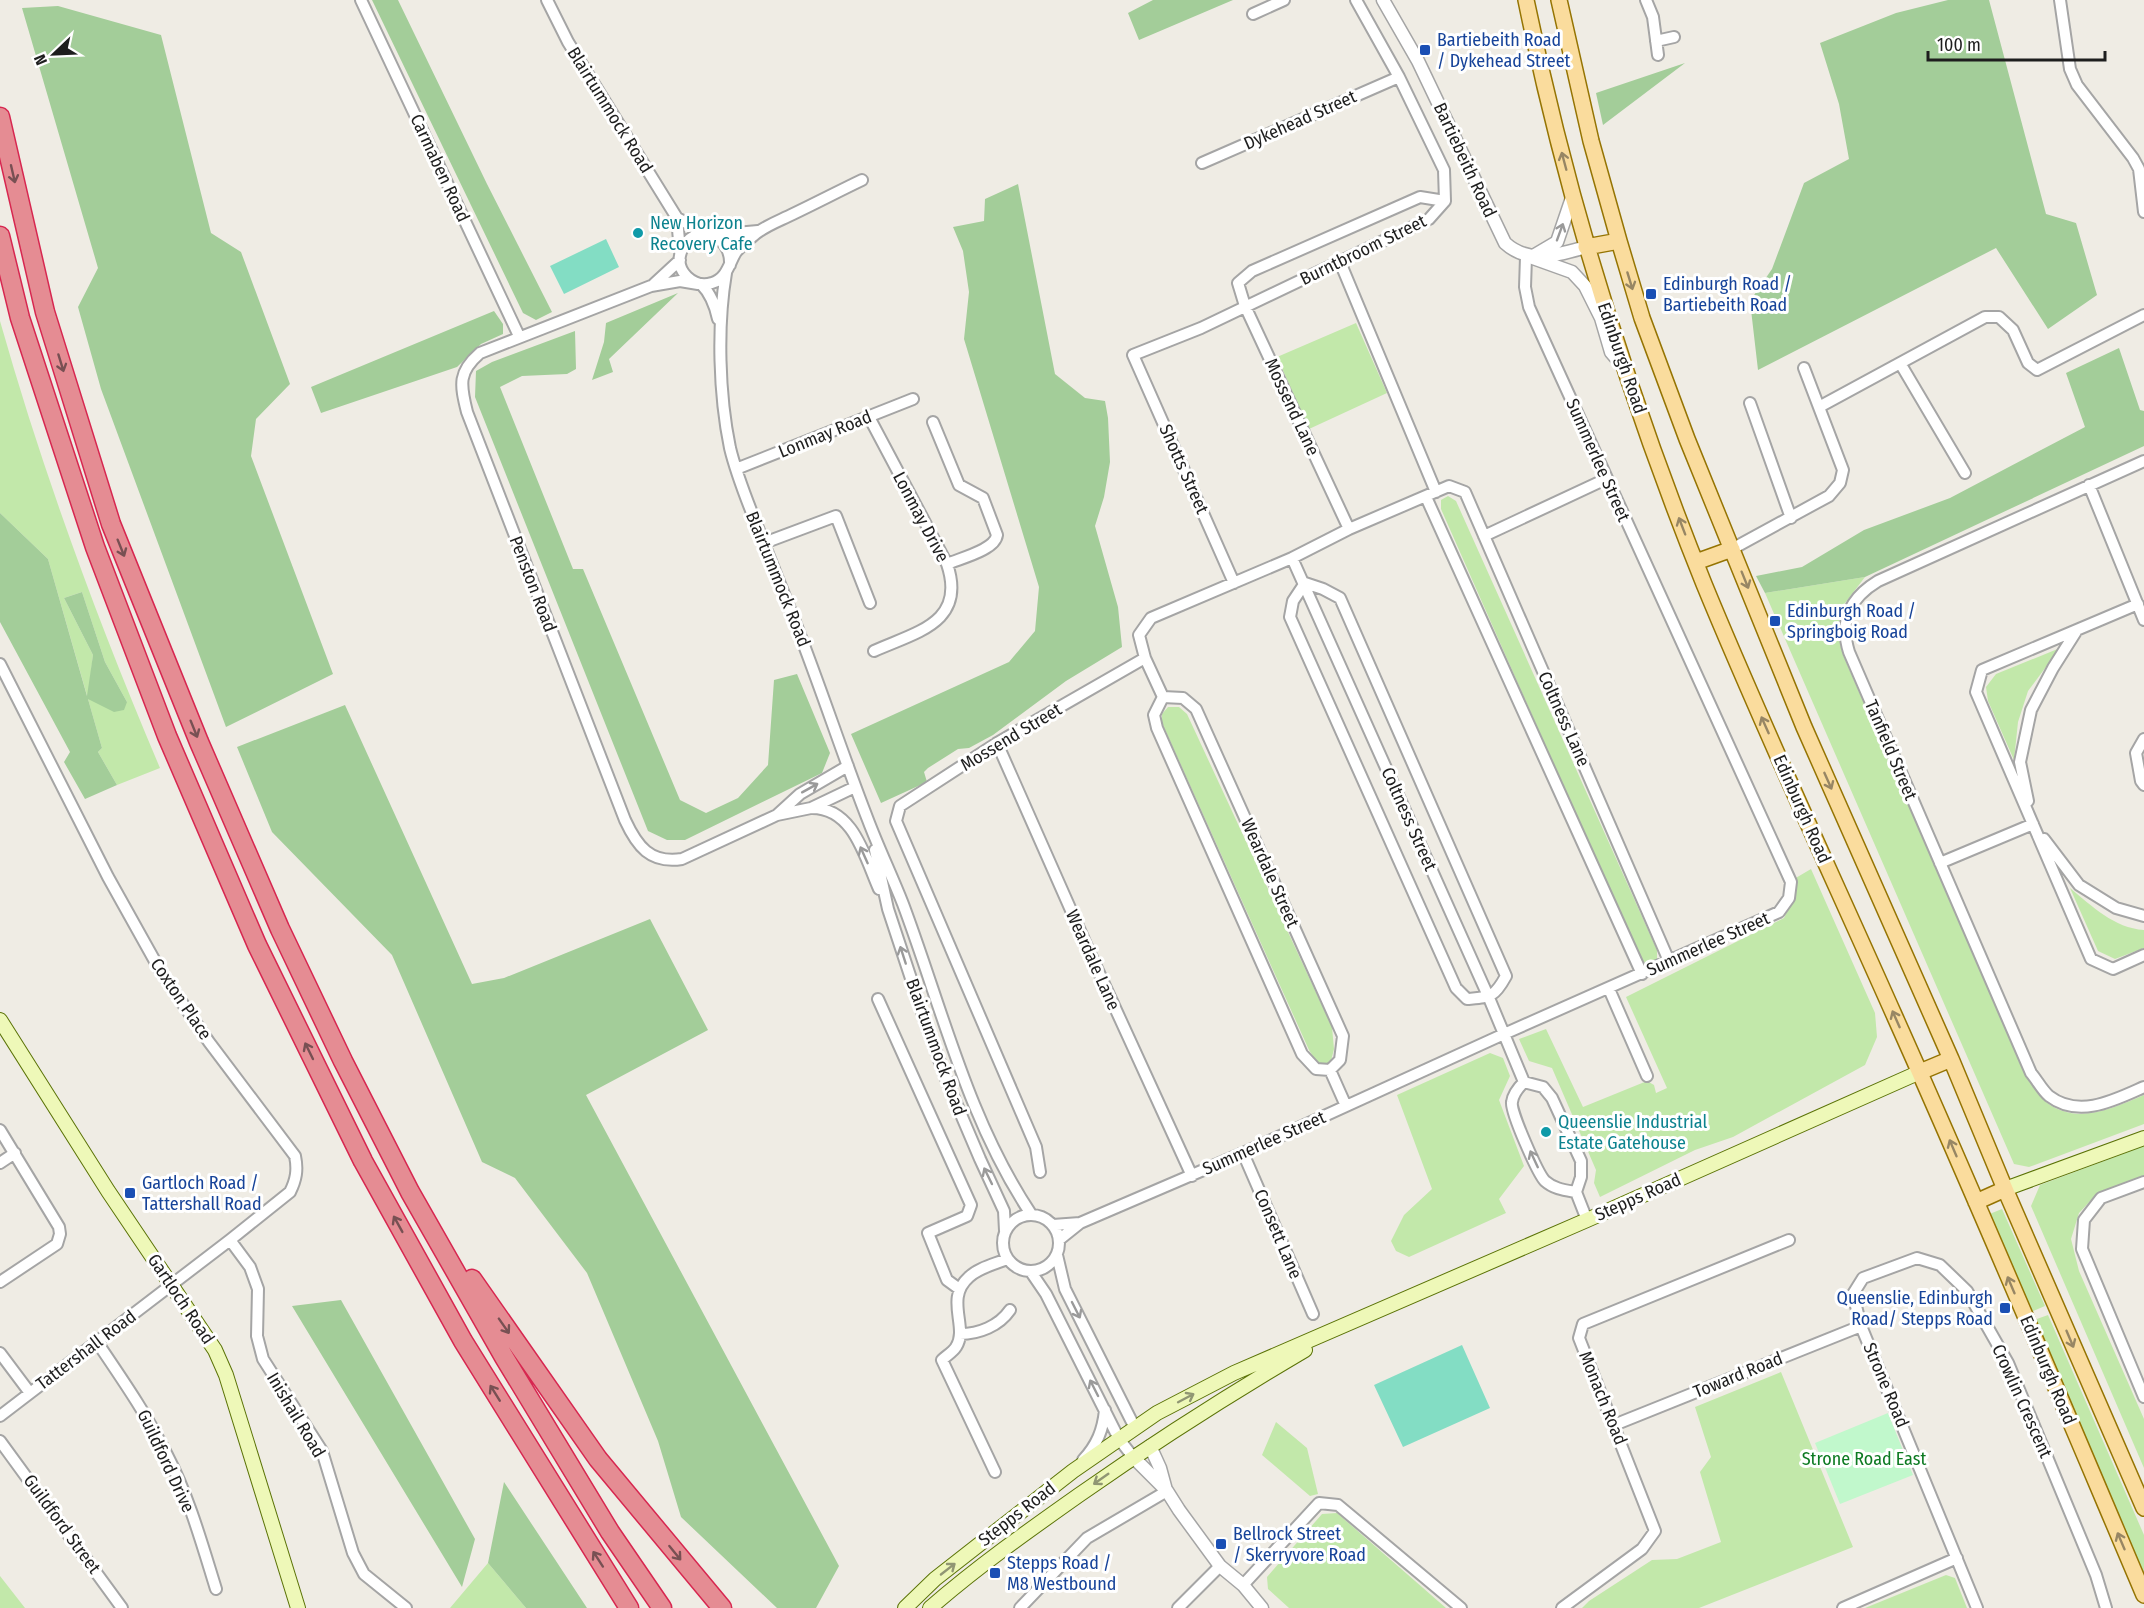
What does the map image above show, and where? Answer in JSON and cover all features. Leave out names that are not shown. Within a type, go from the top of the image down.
[{"type":"highway","points":[[0,117],[45,312],[111,524],[199,742],[280,929],[343,1061],[410,1192],[504,1357],[610,1532],[662,1608]]},
{"type":"highway","points":[[0,236],[20,318],[95,547],[167,736],[257,945],[363,1161],[463,1341],[629,1608]]},
{"type":"highway","points":[[410,1192],[598,1459],[722,1608]]},
{"type":"main road","name":"Edinburgh Road","points":[[1526,0],[1548,102],[1587,247],[1624,368],[1696,562],[1773,743],[1920,1072],[2144,1595]]},
{"type":"main road","name":"Edinburgh Road","points":[[1559,0],[1591,141],[1619,241],[1642,318],[1687,439],[1804,727],[1951,1059],[2144,1508]]},
{"type":"main road","points":[[1587,247],[1619,241]]},
{"type":"main road","points":[[1696,562],[1732,549]]},
{"type":"main road","name":"Gartloch Road","points":[[0,1020],[108,1191],[173,1284],[215,1350],[226,1375],[298,1608]]},
{"type":"main road","points":[[1920,1072],[1951,1059]]},
{"type":"main road","name":"Stepps Road","points":[[905,1608],[935,1579],[1073,1471],[1157,1413],[1234,1373],[1920,1072]]},
{"type":"main road","points":[[1976,1202],[2005,1189],[2144,1138]]},
{"type":"main road","name":"Stepps Road","points":[[930,1608],[1030,1529],[1133,1457],[1235,1391],[1356,1320]]},
{"type":"main road","points":[[1135,1428],[1150,1446]]},
{"type":"street","name":"Carmaben Road","points":[[361,0],[519,336]]},
{"type":"street","name":"Blairtummock Road","points":[[547,0],[568,42],[677,218],[680,258]]},
{"type":"street","points":[[1252,15],[1284,0]]},
{"type":"street","points":[[1356,0],[1399,77],[1444,170],[1445,201]]},
{"type":"street","name":"Bartiebeith Road","points":[[1383,0],[1418,61],[1502,239],[1511,248],[1529,257],[1572,272],[1585,286],[1600,318],[1611,352],[1624,368]]},
{"type":"street","points":[[1646,0],[1653,17],[1658,55]]},
{"type":"street","points":[[2060,0],[2070,69],[2077,85],[2139,169],[2144,212]]},
{"type":"street","points":[[1656,40],[1674,37]]},
{"type":"street","name":"Dykehead Street","points":[[1202,163],[1399,77]]},
{"type":"street","points":[[651,286],[680,281],[700,284],[714,283],[728,269],[740,247],[758,231],[862,180]]},
{"type":"street","points":[[1529,257],[1557,242],[1573,195]]},
{"type":"street","name":"Burntbroom Street","points":[[1238,283],[1252,272],[1419,197],[1445,201]]},
{"type":"street","name":"Burntbroom Street","points":[[1133,355],[1201,328],[1429,219],[1445,201]]},
{"type":"street","points":[[677,218],[724,242],[728,249],[728,269]]},
{"type":"street","points":[[651,286],[680,258],[686,243],[693,237],[758,231]]},
{"type":"street","points":[[1529,257],[1567,253],[1587,247]]},
{"type":"street","name":"Summerlee Street","points":[[1080,1222],[1192,1176],[1779,912],[1789,898],[1791,882],[1529,307],[1525,286],[1529,257]]},
{"type":"street","points":[[680,258],[684,274],[700,284]]},
{"type":"street","name":"Coltness Lane","points":[[1340,262],[1431,494],[1642,974]]},
{"type":"street","name":"Blairtummock Road","points":[[728,269],[722,294],[720,328],[726,414],[730,448],[736,469],[807,651],[855,787],[903,903],[963,1078],[1000,1162],[1030,1214]]},
{"type":"street","name":"Mossend Lane","points":[[1238,283],[1245,306],[1349,529]]},
{"type":"street","name":"Blairtummock Road","points":[[700,284],[708,291],[712,299],[720,328]]},
{"type":"street","name":"Penston Road","points":[[651,286],[480,353],[471,362],[462,378],[465,402],[633,838],[651,855],[668,861],[682,859],[777,815],[811,808],[855,787]]},
{"type":"street","points":[[1819,407],[1985,317],[1998,317],[2013,330],[2028,363],[2037,370],[2144,315]]},
{"type":"street","name":"Shotts Street","points":[[1133,355],[1234,583]]},
{"type":"street","points":[[1900,363],[1965,473]]},
{"type":"street","points":[[1732,549],[1829,496],[1840,483],[1842,470],[1804,368]]},
{"type":"street","name":"Lonmay Road","points":[[736,469],[913,399]]},
{"type":"street","points":[[1750,403],[1791,518]]},
{"type":"street","name":"Lonmay Drive","points":[[868,417],[947,564],[952,583],[952,594],[943,615],[931,625],[874,651]]},
{"type":"street","points":[[933,422],[959,484],[983,498],[997,535],[991,546],[947,564]]},
{"type":"street","name":"Tanfield Street","points":[[2144,461],[1862,591],[1848,615],[1845,631],[1849,652],[2031,1073],[2049,1096],[2070,1107],[2104,1105],[2144,1087]]},
{"type":"street","points":[[1484,536],[1606,479]]},
{"type":"street","points":[[2090,485],[2144,620]]},
{"type":"street","name":"Coltness Lane","points":[[1431,494],[1449,486],[1465,492],[1669,962]]},
{"type":"street","points":[[1346,1106],[1330,1070],[1316,1069],[1302,1054],[1158,728],[1154,715],[1163,697],[1145,658],[1139,635],[1151,618],[1293,558],[1349,529],[1431,494]]},
{"type":"street","points":[[764,543],[836,516],[870,603]]},
{"type":"street","name":"Coltness Street","points":[[1293,558],[1489,998],[1524,1082]]},
{"type":"street","points":[[1305,583],[1323,588],[1340,598],[1506,976],[1497,992],[1489,998],[1467,999],[1456,988],[1290,617],[1293,601],[1305,583]]},
{"type":"street","points":[[2138,604],[1982,670],[1976,692],[2091,959],[2113,969],[2144,956]]},
{"type":"street","points":[[2077,629],[2031,710],[2020,762],[2033,824],[2079,885],[2116,908],[2144,916]]},
{"type":"street","name":"Mossend Street","points":[[1040,1172],[1036,1147],[896,821],[900,806],[997,743],[1145,658]]},
{"type":"street","name":"Coxton Place","points":[[0,664],[108,877],[161,972],[209,1042],[295,1156],[296,1181],[290,1192],[173,1284]]},
{"type":"street","name":"Weardale Street","points":[[1163,697],[1183,698],[1196,709],[1343,1036],[1340,1060],[1330,1070]]},
{"type":"street","points":[[2144,739],[2136,753],[2140,781],[2144,785]]},
{"type":"street","name":"Weardale Lane","points":[[997,743],[1192,1176]]},
{"type":"street","name":"Penston Road","points":[[777,815],[800,794],[848,766]]},
{"type":"street","points":[[811,808],[820,808],[835,813],[852,829],[888,909]]},
{"type":"street","name":"Blairtummock Road","points":[[869,823],[888,909],[948,1084],[1005,1211],[1005,1231]]},
{"type":"street","points":[[1940,862],[2033,824]]},
{"type":"street","points":[[1609,989],[1647,1076]]},
{"type":"street","points":[[878,999],[971,1205],[967,1216],[928,1233],[947,1280],[958,1288]]},
{"type":"street","points":[[1576,1192],[1554,1188],[1543,1179],[1514,1116],[1511,1104],[1516,1090],[1524,1082],[1543,1087],[1552,1098],[1581,1161],[1581,1177],[1576,1192],[1587,1220]]},
{"type":"street","points":[[0,1130],[60,1227],[57,1244],[0,1282]]},
{"type":"street","points":[[0,1163],[15,1153]]},
{"type":"street","name":"Consett Lane","points":[[1243,1153],[1313,1314]]},
{"type":"street","points":[[2144,1182],[2101,1198],[2084,1220],[2082,1249],[2144,1396]]},
{"type":"street","points":[[1058,1255],[1051,1264],[1041,1270],[1030,1272],[1017,1268],[1007,1259],[1002,1245],[1005,1231],[1011,1222],[1030,1214],[1043,1217],[1053,1225],[1060,1239],[1058,1255],[1065,1289],[1135,1428]]},
{"type":"street","points":[[1053,1225],[1080,1222]]},
{"type":"street","points":[[1060,1239],[1080,1222]]},
{"type":"street","name":"Inishail Road","points":[[230,1240],[250,1267],[258,1289],[257,1336],[263,1359],[322,1451],[353,1553],[364,1574],[406,1608]]},
{"type":"street","name":"Monach Road","points":[[1563,1608],[1642,1549],[1655,1531],[1579,1338],[1583,1324],[1789,1240]]},
{"type":"street","name":"Crowlin Crescent","points":[[1853,1294],[1863,1278],[1917,1258],[1940,1265],[1967,1291],[2008,1363],[2096,1575],[2106,1608]]},
{"type":"street","points":[[995,1472],[942,1360],[956,1348],[960,1334],[957,1315],[958,1288],[970,1275],[1007,1259]]},
{"type":"street","points":[[1030,1272],[1046,1294],[1119,1439],[1133,1457],[1167,1491],[1220,1566],[1243,1585],[1262,1608]]},
{"type":"street","name":"Tattershall Road","points":[[0,1416],[173,1284]]},
{"type":"street","name":"Strone Road","points":[[1853,1294],[1861,1326],[1977,1608]]},
{"type":"street","points":[[960,1334],[969,1334],[989,1328],[1004,1319],[1010,1310]]},
{"type":"street","name":"Toward Road","points":[[1614,1425],[1861,1326]]},
{"type":"street","name":"Guildford Drive","points":[[97,1342],[139,1403],[168,1456],[189,1506],[216,1589]]},
{"type":"street","points":[[0,1353],[30,1393]]},
{"type":"street","points":[[1073,1471],[1097,1442],[1103,1428],[1105,1410]]},
{"type":"street","name":"Guildford Street","points":[[0,1441],[122,1608]]},
{"type":"street","points":[[1150,1446],[1167,1491]]},
{"type":"street","points":[[1020,1608],[1087,1538],[1167,1491]]},
{"type":"street","points":[[1243,1585],[1319,1503],[1338,1505],[1461,1608]]},
{"type":"street","points":[[1843,1608],[1958,1558]]},
{"type":"street","points":[[1178,1608],[1220,1566]]},
{"type":"green space","points":[[372,0],[398,0],[552,312],[536,320],[523,313]]},
{"type":"green space","points":[[1153,0],[1233,0],[1139,40],[1128,13]]},
{"type":"green space","points":[[1948,0],[1989,0],[2046,214],[2076,223],[2097,295],[2048,329],[1996,248],[1758,370],[1750,301],[1772,269],[1804,183],[1849,159],[1839,104],[1820,43],[1896,13]]},
{"type":"green space","points":[[58,6],[161,35],[211,233],[241,252],[290,384],[256,419],[251,456],[333,674],[226,727],[101,389],[78,307],[98,268],[22,8]]},
{"type":"green space","points":[[1685,63],[1603,125],[1596,93]]},
{"type":"green space","points":[[1018,184],[1055,374],[1085,398],[1105,401],[1110,462],[1104,497],[1095,526],[1118,607],[1122,647],[1066,681],[993,735],[969,748],[958,749],[928,768],[924,772],[927,782],[881,803],[851,734],[1009,662],[1035,631],[1039,587],[964,339],[969,292],[963,251],[953,227],[984,221],[985,199]]},
{"type":"green space","points":[[606,239],[619,267],[564,294],[550,266]]},
{"type":"green space","points":[[678,293],[609,359],[613,372],[592,380],[604,342],[606,323]]},
{"type":"green space","points":[[494,311],[503,324],[503,334],[481,344],[457,367],[321,413],[311,387]]},
{"type":"green space","points":[[0,321],[34,434],[73,547],[160,768],[117,785],[98,752],[102,748],[48,559],[0,513]],"holes":[[[82,592],[105,662],[127,702],[88,698],[93,655],[64,598]]]},
{"type":"green space","points":[[1356,323],[1387,393],[1309,429],[1277,357]]},
{"type":"green space","points":[[575,331],[576,369],[567,374],[522,376],[500,387],[573,569],[583,569],[680,800],[706,813],[738,798],[768,765],[774,680],[797,674],[830,753],[822,773],[685,840],[667,840],[648,831],[475,397],[476,371],[492,362]]},
{"type":"green space","points":[[2119,348],[2140,410],[2144,411],[2144,446],[1865,577],[1765,593],[1756,576],[1802,567],[1864,530],[1950,498],[2085,427],[2066,373]]},
{"type":"green space","points":[[1448,496],[1456,501],[1657,950],[1657,961],[1647,964],[1640,960],[1441,509],[1441,500]]},
{"type":"green space","points":[[0,513],[48,559],[87,696],[93,655],[64,598],[82,592],[105,662],[127,702],[124,710],[114,712],[88,699],[102,748],[98,752],[117,785],[85,799],[64,762],[70,752],[0,622]]},
{"type":"green space","points":[[1865,577],[1842,607],[1837,631],[1843,655],[2026,1076],[2046,1102],[2070,1113],[2082,1114],[2108,1109],[2144,1095],[2144,1124],[2029,1167],[2014,1164],[1765,593]]},
{"type":"green space","points":[[2060,648],[2028,691],[2018,722],[2014,760],[1988,701],[1986,687],[1996,674]]},
{"type":"green space","points":[[345,705],[472,984],[504,978],[650,919],[708,1030],[586,1095],[839,1566],[816,1608],[777,1608],[681,1517],[658,1441],[587,1273],[515,1178],[482,1162],[392,955],[272,832],[237,747]]},
{"type":"green space","points":[[1168,707],[1179,707],[1187,714],[1332,1027],[1334,1049],[1331,1061],[1323,1066],[1316,1061],[1309,1050],[1162,723],[1162,714]]},
{"type":"green space","points":[[1811,869],[1875,1013],[1877,1037],[1865,1065],[1733,1137],[1695,1150],[1600,1197],[1594,1183],[1596,1170],[1552,1068],[1529,1061],[1519,1039],[1546,1029],[1583,1107],[1647,1081],[1654,1085],[1656,1093],[1667,1088],[1626,997],[1784,918],[1795,895],[1794,879]]},
{"type":"green space","points":[[2070,888],[2113,921],[2144,930],[2144,948],[2115,959],[2098,951]]},
{"type":"green space","points":[[1490,1053],[1503,1058],[1510,1076],[1499,1100],[1524,1166],[1499,1199],[1506,1213],[1409,1257],[1396,1251],[1391,1241],[1404,1215],[1432,1189],[1397,1095]]},
{"type":"green space","points":[[2144,1146],[2144,1177],[2094,1197],[2079,1213],[2071,1239],[2079,1271],[2144,1419],[2144,1468],[2031,1206],[2040,1185]]},
{"type":"green space","points":[[2002,1209],[2045,1306],[2031,1312],[1987,1215]]},
{"type":"green space","points":[[341,1300],[475,1539],[462,1587],[292,1306]]},
{"type":"green space","points":[[2048,1315],[2144,1535],[2144,1574],[2034,1320]]},
{"type":"green space","points":[[1462,1345],[1490,1408],[1403,1447],[1374,1385]]},
{"type":"green space","points":[[1781,1372],[1853,1547],[1699,1608],[1582,1608],[1589,1601],[1652,1560],[1677,1559],[1721,1542],[1700,1472],[1711,1457],[1695,1407]]},
{"type":"green space","name":"Strone Road East","points":[[1888,1413],[1913,1475],[1840,1504],[1815,1443]]},
{"type":"green space","points":[[1276,1422],[1307,1448],[1318,1494],[1310,1496],[1262,1455]]},
{"type":"green space","points":[[504,1482],[587,1608],[526,1608],[488,1563]]},
{"type":"green space","points":[[1337,1513],[1446,1608],[1289,1608],[1268,1589],[1267,1577],[1322,1514]]},
{"type":"green space","points":[[488,1563],[526,1608],[450,1608]]},
{"type":"green space","points":[[1946,1575],[1955,1578],[1967,1608],[1865,1608]]},
{"type":"green space","points":[[0,1576],[25,1608],[0,1608]]},
{"type":"place","name":"Bartiebeith Road / Dykehead Street","points":[[1425,50]]},
{"type":"place","name":"New Horizon Recovery Cafe","points":[[638,233]]},
{"type":"place","name":"Edinburgh Road / Bartiebeith Road","points":[[1651,294]]},
{"type":"place","name":"Edinburgh Road / Springboig Road","points":[[1775,621]]},
{"type":"place","name":"Queenslie Industrial Estate Gatehouse","points":[[1546,1132]]},
{"type":"place","name":"Gartloch Road / Tattershall Road","points":[[130,1193]]},
{"type":"place","name":"Queenslie, Edinburgh Road/ Stepps Road","points":[[2005,1308]]},
{"type":"place","name":"Bellrock Street / Skerryvore Road","points":[[1221,1544]]},
{"type":"place","name":"Stepps Road / M8 Westbound","points":[[995,1573]]}]
